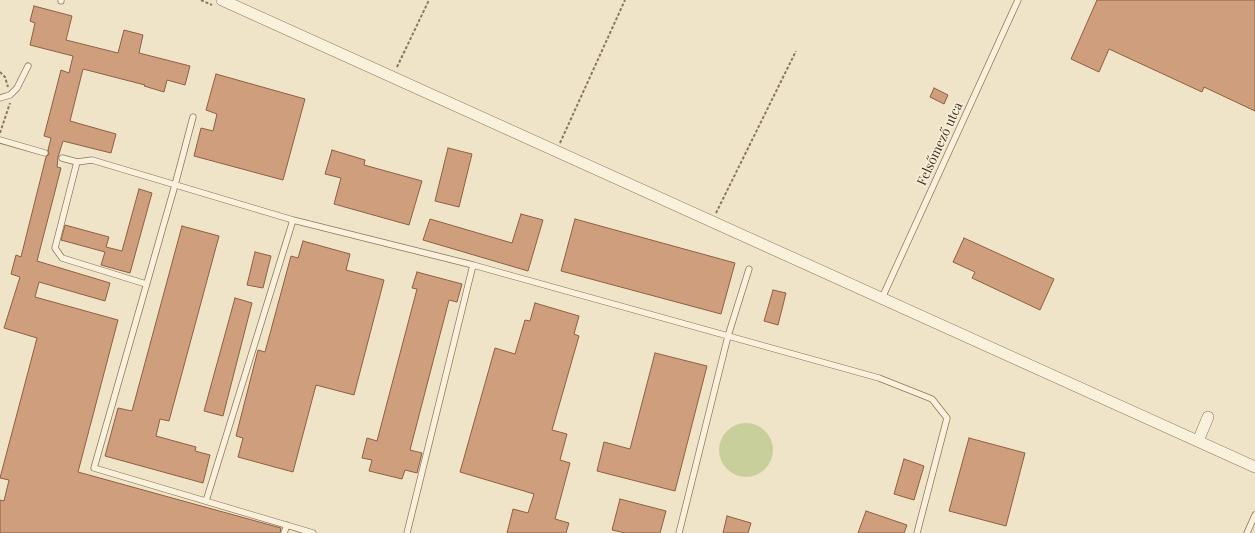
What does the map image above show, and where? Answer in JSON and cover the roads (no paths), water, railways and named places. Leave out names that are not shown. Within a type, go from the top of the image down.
[{"type":"street","points":[[222,0],[1255,467]]},
{"type":"street","points":[[1198,441],[1208,417]]},
{"type":"lane","name":"Felsőmező utca","points":[[882,298],[1018,0]]},
{"type":"lane","points":[[0,98],[10,95],[17,88],[28,66]]},
{"type":"lane","points":[[193,117],[94,468],[313,533]]},
{"type":"lane","points":[[0,140],[45,153]]},
{"type":"lane","points":[[62,158],[77,162],[92,160],[293,220],[473,265],[879,378],[932,399],[947,418],[917,533]]},
{"type":"lane","points":[[77,162],[55,248],[62,258],[146,284]]},
{"type":"lane","points":[[206,501],[293,220]]},
{"type":"lane","points":[[407,533],[473,265]]},
{"type":"lane","points":[[679,533],[728,336],[749,269]]},
{"type":"lane","points":[[1247,533],[1255,515]]},
{"type":"lane","points":[[284,533],[287,526]]}]
